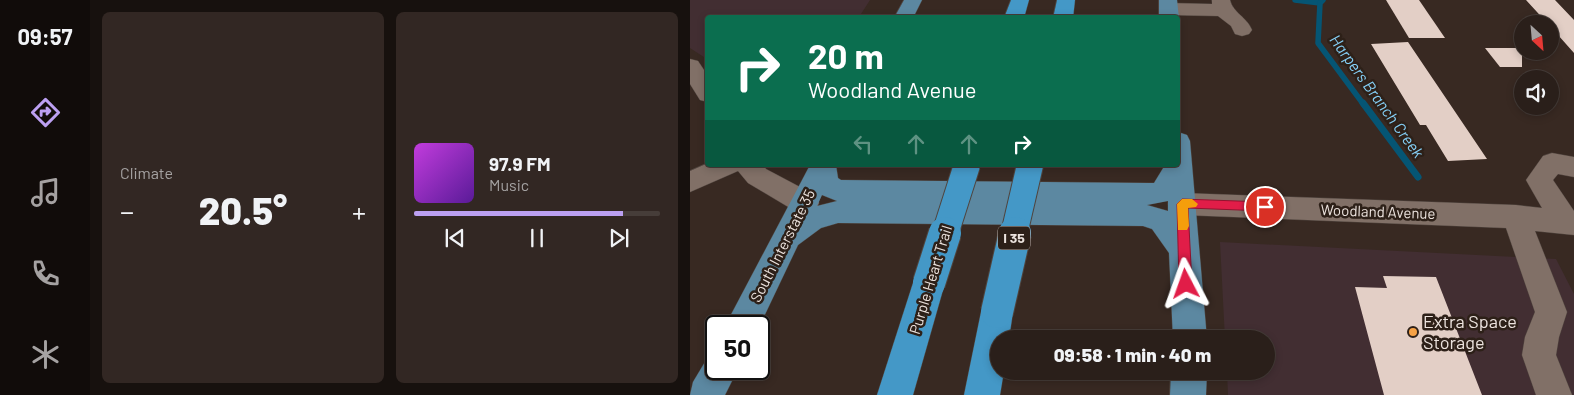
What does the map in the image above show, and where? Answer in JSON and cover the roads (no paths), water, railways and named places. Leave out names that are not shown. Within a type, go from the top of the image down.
[{"type":"highway","points":[[1015,15],[1020,0]]},
{"type":"highway","points":[[1064,15],[1066,0]]},
{"type":"highway","name":"Purple Heart Trail","points":[[895,395],[966,167]]},
{"type":"highway","name":"I 35","points":[[982,395],[997,312],[1030,167]]},
{"type":"main road","points":[[904,15],[912,0]]},
{"type":"main road","points":[[822,167],[829,188],[839,191],[1149,194],[1162,192],[1172,167]]},
{"type":"main road","name":"South Interstate 35","points":[[748,315],[822,167]]},
{"type":"main road","points":[[1179,167],[1189,330]]},
{"type":"main road","points":[[788,236],[811,218],[838,212],[1143,215],[1162,221],[1183,248]]},
{"type":"main road","points":[[706,395],[714,380]]},
{"type":"main road","points":[[1188,395],[1189,380]]},
{"type":"street","points":[[1169,9],[1222,5],[1240,24],[1242,30]]},
{"type":"street","points":[[1570,222],[1539,180],[1552,163],[1574,167]]},
{"type":"street","points":[[690,182],[724,167]]},
{"type":"street","points":[[749,167],[757,176],[805,203]]},
{"type":"street","name":"Woodland Avenue","points":[[1182,204],[1570,222]]},
{"type":"street","points":[[1516,218],[1552,312],[1542,337],[1539,355],[1554,395]]},
{"type":"waterway","points":[[1295,0],[1320,3]]},
{"type":"waterway","name":"Harpers Branch Creek","points":[[1320,3],[1323,0]]},
{"type":"waterway","name":"Harpers Branch Creek","points":[[1320,3],[1318,43],[1364,105]]},
{"type":"waterway","name":"Harpers Branch Creek","points":[[1363,103],[1418,177]]},
{"type":"place","name":"Extra Space Storage","points":[[1413,332]]}]
